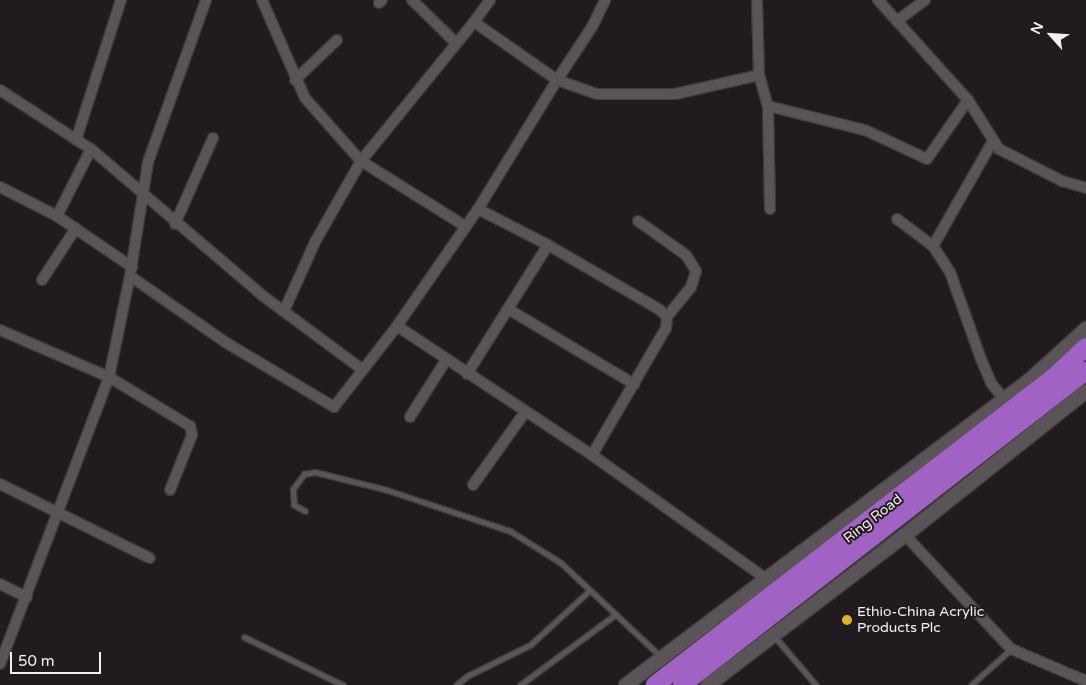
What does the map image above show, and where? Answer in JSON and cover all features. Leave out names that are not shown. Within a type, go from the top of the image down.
[{"type":"highway","name":"Ring Road","points":[[655,685],[1046,384],[1086,347]]},
{"type":"highway","name":"Ring Road","points":[[682,685],[1086,371]]},
{"type":"street","points":[[76,140],[120,0]]},
{"type":"street","points":[[262,0],[295,80],[305,98],[361,161],[465,226]]},
{"type":"street","points":[[412,0],[456,44]]},
{"type":"street","points":[[284,311],[318,234],[361,161],[490,0]]},
{"type":"street","points":[[0,186],[76,228],[131,272],[225,342],[332,407],[340,401],[364,370],[478,209],[557,80],[592,27],[605,0]]},
{"type":"street","points":[[757,0],[759,75],[768,106],[770,209]]},
{"type":"street","points":[[878,0],[968,100],[993,141],[1009,156],[1086,188]]},
{"type":"street","points":[[897,22],[925,0]]},
{"type":"street","points":[[0,664],[59,513],[109,377],[131,272],[148,162],[202,1]]},
{"type":"street","points":[[474,22],[557,80],[597,94],[675,94],[759,75]]},
{"type":"street","points":[[295,80],[337,40]]},
{"type":"street","points":[[0,90],[91,149],[144,194],[175,224],[284,311],[364,370]]},
{"type":"street","points":[[768,106],[865,130],[927,159],[968,100]]},
{"type":"street","points":[[175,224],[213,138]]},
{"type":"street","points":[[933,246],[993,141]]},
{"type":"street","points":[[57,216],[91,149]]},
{"type":"street","points":[[478,209],[548,245],[660,310],[667,317]]},
{"type":"street","points":[[897,219],[933,246],[950,272],[991,383],[1004,399]]},
{"type":"street","points":[[592,456],[666,328],[667,317],[690,287],[696,271],[686,255],[638,221]]},
{"type":"street","points":[[42,280],[76,228]]},
{"type":"street","points":[[467,374],[548,245]]},
{"type":"street","points":[[508,309],[634,384]]},
{"type":"street","points":[[396,326],[592,456],[765,578]]},
{"type":"street","points":[[626,685],[1004,399],[1086,329]]},
{"type":"street","points":[[0,330],[109,377],[185,423],[192,430],[170,490]]},
{"type":"street","points":[[410,417],[446,360]]},
{"type":"street","points":[[708,685],[905,535],[1086,392]]},
{"type":"street","points":[[473,485],[525,412]]},
{"type":"street","points":[[0,484],[150,558]]},
{"type":"street","points":[[905,535],[1011,649],[1086,681]]},
{"type":"street","points":[[0,584],[27,597]]},
{"type":"lane","points":[[305,512],[294,505],[292,496],[298,480],[304,474],[315,472],[387,490],[510,531],[540,547],[590,590],[662,658]]},
{"type":"lane","points":[[456,685],[467,676],[530,645],[590,590]]},
{"type":"lane","points":[[520,685],[616,614]]},
{"type":"lane","points":[[773,636],[816,685]]},
{"type":"lane","points":[[244,637],[343,685]]},
{"type":"lane","points":[[971,685],[1011,649]]},
{"type":"place","name":"Ethio-China Acrylic Products Plc","points":[[847,620]]}]
